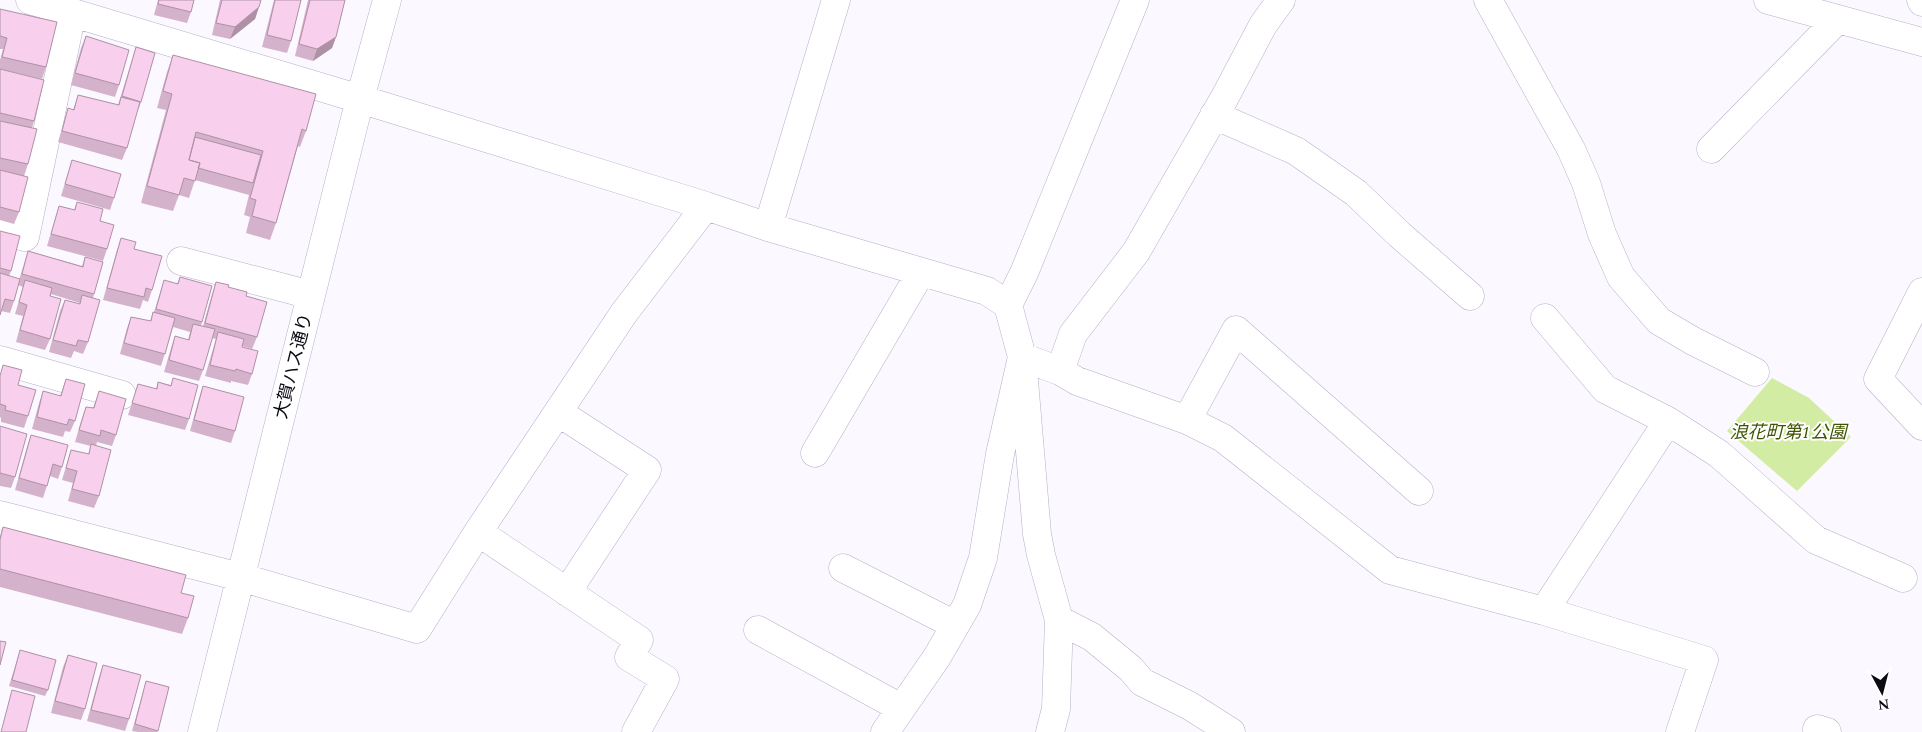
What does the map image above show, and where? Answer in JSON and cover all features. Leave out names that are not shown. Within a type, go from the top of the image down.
[{"type":"street","points":[[30,0],[360,99],[768,227],[987,291],[1008,304]]},
{"type":"street","name":"大賀ハス通り","points":[[202,732],[360,99],[387,0]]},
{"type":"street","points":[[768,227],[836,0]]},
{"type":"street","points":[[1050,732],[1056,709],[1058,620],[1037,534],[1022,357],[1008,304],[1027,264],[1135,0]]},
{"type":"street","points":[[1060,371],[1073,334],[1136,252],[1263,25],[1281,0]]},
{"type":"street","points":[[1488,0],[1571,149],[1586,183],[1602,234],[1621,277],[1659,321],[1755,372]]},
{"type":"street","points":[[1768,0],[1922,42]]},
{"type":"street","points":[[0,230],[25,237],[72,13]]},
{"type":"street","points":[[1711,149],[1838,19]]},
{"type":"street","points":[[1214,115],[1296,151],[1356,193],[1400,235],[1470,296]]},
{"type":"street","points":[[0,515],[240,577],[417,629],[478,532],[624,313],[706,206]]},
{"type":"street","points":[[181,261],[311,295]]},
{"type":"street","points":[[815,453],[922,272]]},
{"type":"street","points":[[1922,292],[1878,379],[1922,426]]},
{"type":"street","points":[[1545,318],[1605,389],[1668,422],[1719,454],[1816,540],[1903,578]]},
{"type":"street","points":[[1187,420],[1236,330],[1419,491]]},
{"type":"street","points":[[1022,357],[1060,371],[1077,381],[1187,420],[1223,438],[1390,570],[1544,611],[1704,660],[1680,732]]},
{"type":"street","points":[[885,732],[937,658],[967,604],[983,558],[1000,454],[1022,357]]},
{"type":"street","points":[[0,360],[122,395]]},
{"type":"street","points":[[558,412],[646,470],[567,592]]},
{"type":"street","points":[[1544,611],[1668,422]]},
{"type":"street","points":[[478,532],[639,640],[629,657],[665,679],[636,732]]},
{"type":"street","points":[[843,568],[955,625]]},
{"type":"street","points":[[1058,620],[1092,637],[1131,669],[1142,682],[1190,706],[1230,732]]},
{"type":"street","points":[[758,630],[901,708]]},
{"type":"green space","name":"浪花町第1公園","points":[[1772,378],[1809,398],[1851,437],[1797,491],[1727,431]]},
{"type":"building","points":[[159,0],[194,0],[191,12],[158,4]]},
{"type":"building","points":[[222,0],[261,0],[259,7],[235,27],[216,23]]},
{"type":"building","points":[[275,0],[301,0],[291,41],[267,35]]},
{"type":"building","points":[[310,0],[345,0],[336,37],[317,49],[299,44]]},
{"type":"building","points":[[0,9],[57,22],[46,67],[2,57],[7,38],[0,36]]},
{"type":"building","points":[[86,36],[129,50],[119,85],[75,73]]},
{"type":"building","points":[[136,47],[155,53],[141,102],[122,96]]},
{"type":"building","points":[[173,55],[316,94],[306,131],[302,129],[276,223],[252,216],[256,200],[250,198],[263,151],[196,132],[189,160],[200,163],[195,181],[184,178],[179,195],[147,186],[172,94],[163,91]]},
{"type":"building","points":[[0,69],[44,80],[34,121],[0,113]]},
{"type":"building","points":[[78,95],[119,105],[121,97],[140,102],[127,148],[62,131],[68,108],[74,110]]},
{"type":"building","points":[[0,121],[37,129],[28,164],[0,158]]},
{"type":"building","points":[[195,137],[261,155],[253,183],[198,168],[200,163],[189,160]]},
{"type":"building","points":[[72,160],[121,174],[114,198],[65,184]]},
{"type":"building","points":[[0,170],[28,177],[19,212],[0,207]]},
{"type":"building","points":[[77,202],[103,209],[100,221],[114,225],[107,249],[51,234],[59,206],[75,210]]},
{"type":"building","points":[[0,231],[20,236],[11,271],[0,268]]},
{"type":"building","points":[[121,238],[136,242],[134,249],[162,256],[152,290],[146,288],[144,297],[107,288]]},
{"type":"building","points":[[28,251],[83,267],[85,257],[103,262],[94,294],[22,274]]},
{"type":"building","points":[[0,273],[20,279],[14,301],[5,299],[0,315]]},
{"type":"building","points":[[180,277],[212,286],[202,322],[156,309],[164,280],[178,284]]},
{"type":"building","points":[[25,280],[52,288],[50,296],[61,299],[50,339],[20,330],[27,305],[19,302]]},
{"type":"building","points":[[216,282],[247,292],[246,296],[267,302],[257,337],[205,323]]},
{"type":"building","points":[[82,295],[100,300],[88,342],[78,340],[76,346],[53,340],[65,300],[80,304]]},
{"type":"building","points":[[153,312],[175,318],[165,354],[124,343],[131,317],[151,321]]},
{"type":"building","points":[[193,324],[215,329],[203,370],[169,360],[175,336],[189,340]]},
{"type":"building","points":[[218,332],[244,339],[242,347],[258,351],[252,374],[236,369],[235,371],[210,365]]},
{"type":"building","points":[[3,365],[22,370],[18,385],[36,390],[28,416],[5,410],[6,406],[0,404],[0,376]]},
{"type":"building","points":[[173,378],[198,385],[189,419],[132,403],[138,384],[157,389],[158,382],[171,386]]},
{"type":"building","points":[[66,379],[85,384],[75,421],[69,419],[67,425],[37,417],[43,391],[61,396]]},
{"type":"building","points":[[203,386],[244,397],[235,431],[194,420]]},
{"type":"building","points":[[99,391],[126,399],[116,435],[101,430],[100,436],[79,430],[86,407],[94,408]]},
{"type":"building","points":[[0,426],[27,434],[15,477],[0,473]]},
{"type":"building","points":[[31,435],[68,445],[62,467],[53,464],[47,486],[19,478]]},
{"type":"building","points":[[91,444],[111,450],[99,496],[72,489],[77,471],[66,468],[71,450],[89,454]]},
{"type":"building","points":[[3,527],[186,575],[181,593],[194,596],[188,618],[0,569],[0,540]]},
{"type":"building","points":[[0,641],[6,642],[0,665]]},
{"type":"building","points":[[20,650],[56,660],[48,690],[12,680]]},
{"type":"building","points":[[68,655],[97,663],[85,709],[55,701]]},
{"type":"building","points":[[103,665],[141,675],[129,719],[91,710]]},
{"type":"building","points":[[146,681],[169,687],[158,731],[135,724]]},
{"type":"building","points":[[12,690],[35,696],[26,732],[1,732]]}]
